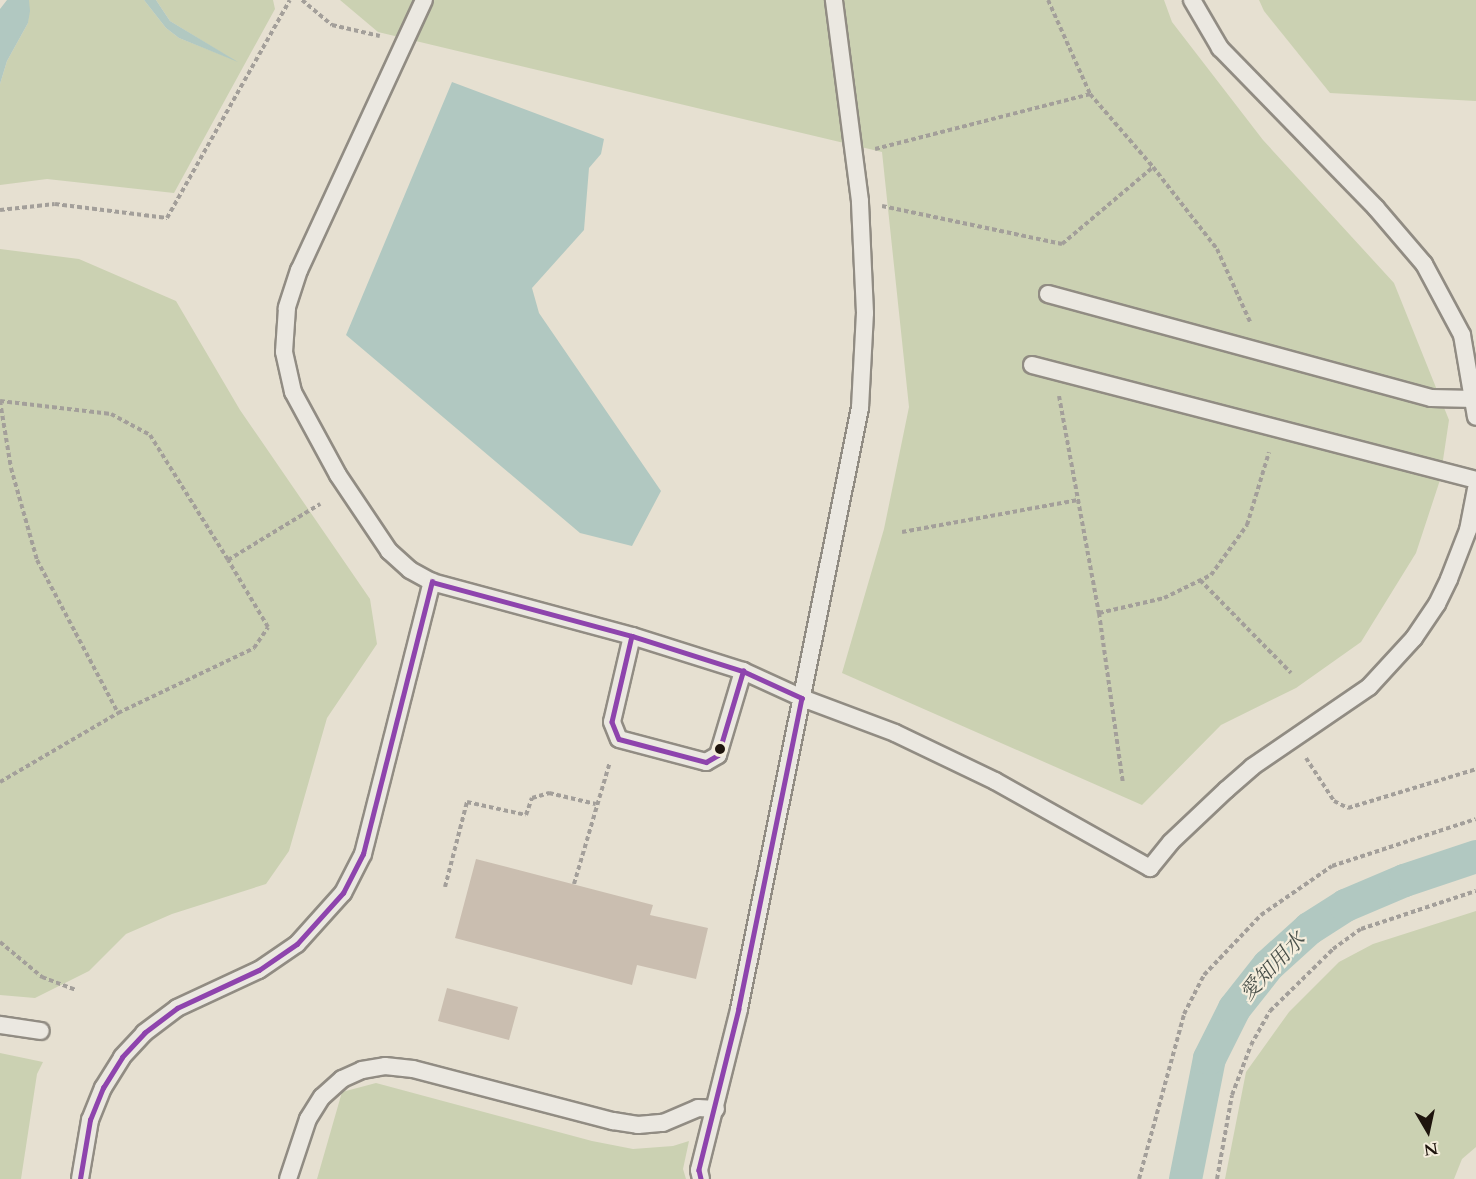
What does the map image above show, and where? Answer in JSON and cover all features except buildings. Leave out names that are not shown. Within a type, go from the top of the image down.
[{"type":"lane","points":[[424,0],[299,270],[287,308],[284,352],[293,392],[338,475],[389,551],[410,570],[432,582],[632,636],[743,671],[802,698],[895,733],[995,781],[1150,868],[1171,843],[1252,767],[1369,687],[1414,638],[1437,603],[1449,579],[1468,530],[1476,489]]},
{"type":"lane","points":[[701,1179],[699,1170],[716,1109],[860,408],[865,313],[860,201],[852,154],[834,0]]},
{"type":"lane","points":[[1192,0],[1220,48],[1376,208],[1424,264],[1462,335],[1476,417]]},
{"type":"lane","points":[[1048,294],[1431,398],[1474,399]]},
{"type":"lane","points":[[1032,365],[1476,480]]},
{"type":"lane","points":[[80,1179],[90,1120],[103,1088],[122,1057],[144,1033],[177,1008],[259,970],[297,944],[343,893],[363,854],[432,582]]},
{"type":"lane","points":[[632,636],[612,722],[620,739],[706,762],[718,755],[743,671]]},
{"type":"lane","points":[[0,1025],[41,1031]]},
{"type":"lane","points":[[288,1179],[308,1119],[322,1097],[342,1079],[362,1070],[385,1066],[413,1069],[629,1124],[663,1123],[698,1108],[716,1109]]},
{"type":"path","points":[[0,210],[55,204],[167,218],[290,0]]},
{"type":"path","points":[[302,0],[332,25],[380,36]]},
{"type":"path","points":[[1048,0],[1090,94],[1153,167],[1217,249],[1263,351]]},
{"type":"path","points":[[852,154],[1090,94]]},
{"type":"path","points":[[860,201],[1062,244],[1153,167]]},
{"type":"path","points":[[1055,371],[1099,613],[1123,783]]},
{"type":"path","points":[[0,782],[118,713],[254,648],[268,627],[150,435],[111,414],[0,401],[11,468],[37,560],[118,713]]},
{"type":"path","points":[[1099,613],[1164,598],[1210,575],[1247,525],[1276,429]]},
{"type":"path","points":[[902,532],[1078,500]]},
{"type":"path","points":[[228,560],[320,504]]},
{"type":"path","points":[[1200,580],[1291,673]]},
{"type":"path","points":[[574,884],[605,774],[620,739]]},
{"type":"path","points":[[1294,740],[1334,801],[1348,808],[1476,769]]},
{"type":"path","points":[[445,887],[467,802],[526,815],[532,798],[549,793],[596,804]]},
{"type":"path","points":[[1139,1179],[1184,1014],[1204,975],[1260,915],[1332,866],[1476,819]]},
{"type":"path","points":[[1217,1179],[1232,1095],[1251,1045],[1270,1011],[1325,956],[1361,929],[1476,891]]},
{"type":"path","points":[[0,942],[42,977],[76,990]]},
{"type":"green space","points":[[29,0],[144,0],[166,28],[179,38],[232,59],[170,21],[156,0],[273,0],[275,9],[174,193],[47,179],[0,185],[0,84],[7,61],[28,23]]},
{"type":"green space","points":[[340,0],[1164,0],[1172,22],[1263,140],[1394,283],[1449,420],[1440,480],[1416,553],[1361,642],[1296,688],[1221,725],[1142,805],[842,673],[884,529],[909,407],[882,152],[378,32]]},
{"type":"green space","points":[[1259,0],[1476,0],[1476,101],[1330,93],[1264,11]]},
{"type":"green space","points":[[0,249],[79,259],[176,301],[240,410],[370,599],[377,644],[327,718],[289,851],[266,884],[172,914],[126,934],[89,971],[35,998],[0,995]]},
{"type":"green space","points":[[1476,911],[1476,1147],[1462,1159],[1454,1179],[1225,1179],[1246,1072],[1289,1012],[1339,962],[1373,944]]},
{"type":"green space","points":[[0,1053],[43,1062],[37,1074],[21,1179],[0,1179]]},
{"type":"green space","points":[[376,1083],[592,1141],[633,1149],[673,1146],[689,1141],[683,1169],[686,1179],[317,1179],[342,1092]]},
{"type":"water","points":[[7,0],[29,0],[30,11],[28,23],[7,61],[0,84],[0,9]]},
{"type":"water","points":[[144,0],[156,0],[170,21],[238,62],[179,38],[166,28]]},
{"type":"water","points":[[452,82],[604,139],[601,154],[589,168],[584,230],[532,288],[539,313],[661,491],[632,546],[580,533],[346,335]]},
{"type":"waterway","name":"愛知用水","points":[[1185,1179],[1209,1058],[1234,1008],[1268,965],[1309,928],[1345,905],[1404,880],[1476,856]]},
{"type":"transit line","points":[[432,582],[632,636],[743,671],[802,698],[739,1009],[699,1170],[701,1179]]},
{"type":"transit line","points":[[80,1179],[90,1120],[103,1088],[122,1057],[144,1033],[177,1008],[259,970],[297,944],[343,893],[363,854],[432,582]]},
{"type":"transit line","points":[[632,636],[612,722],[619,739],[706,762],[718,755],[743,671]]}]
